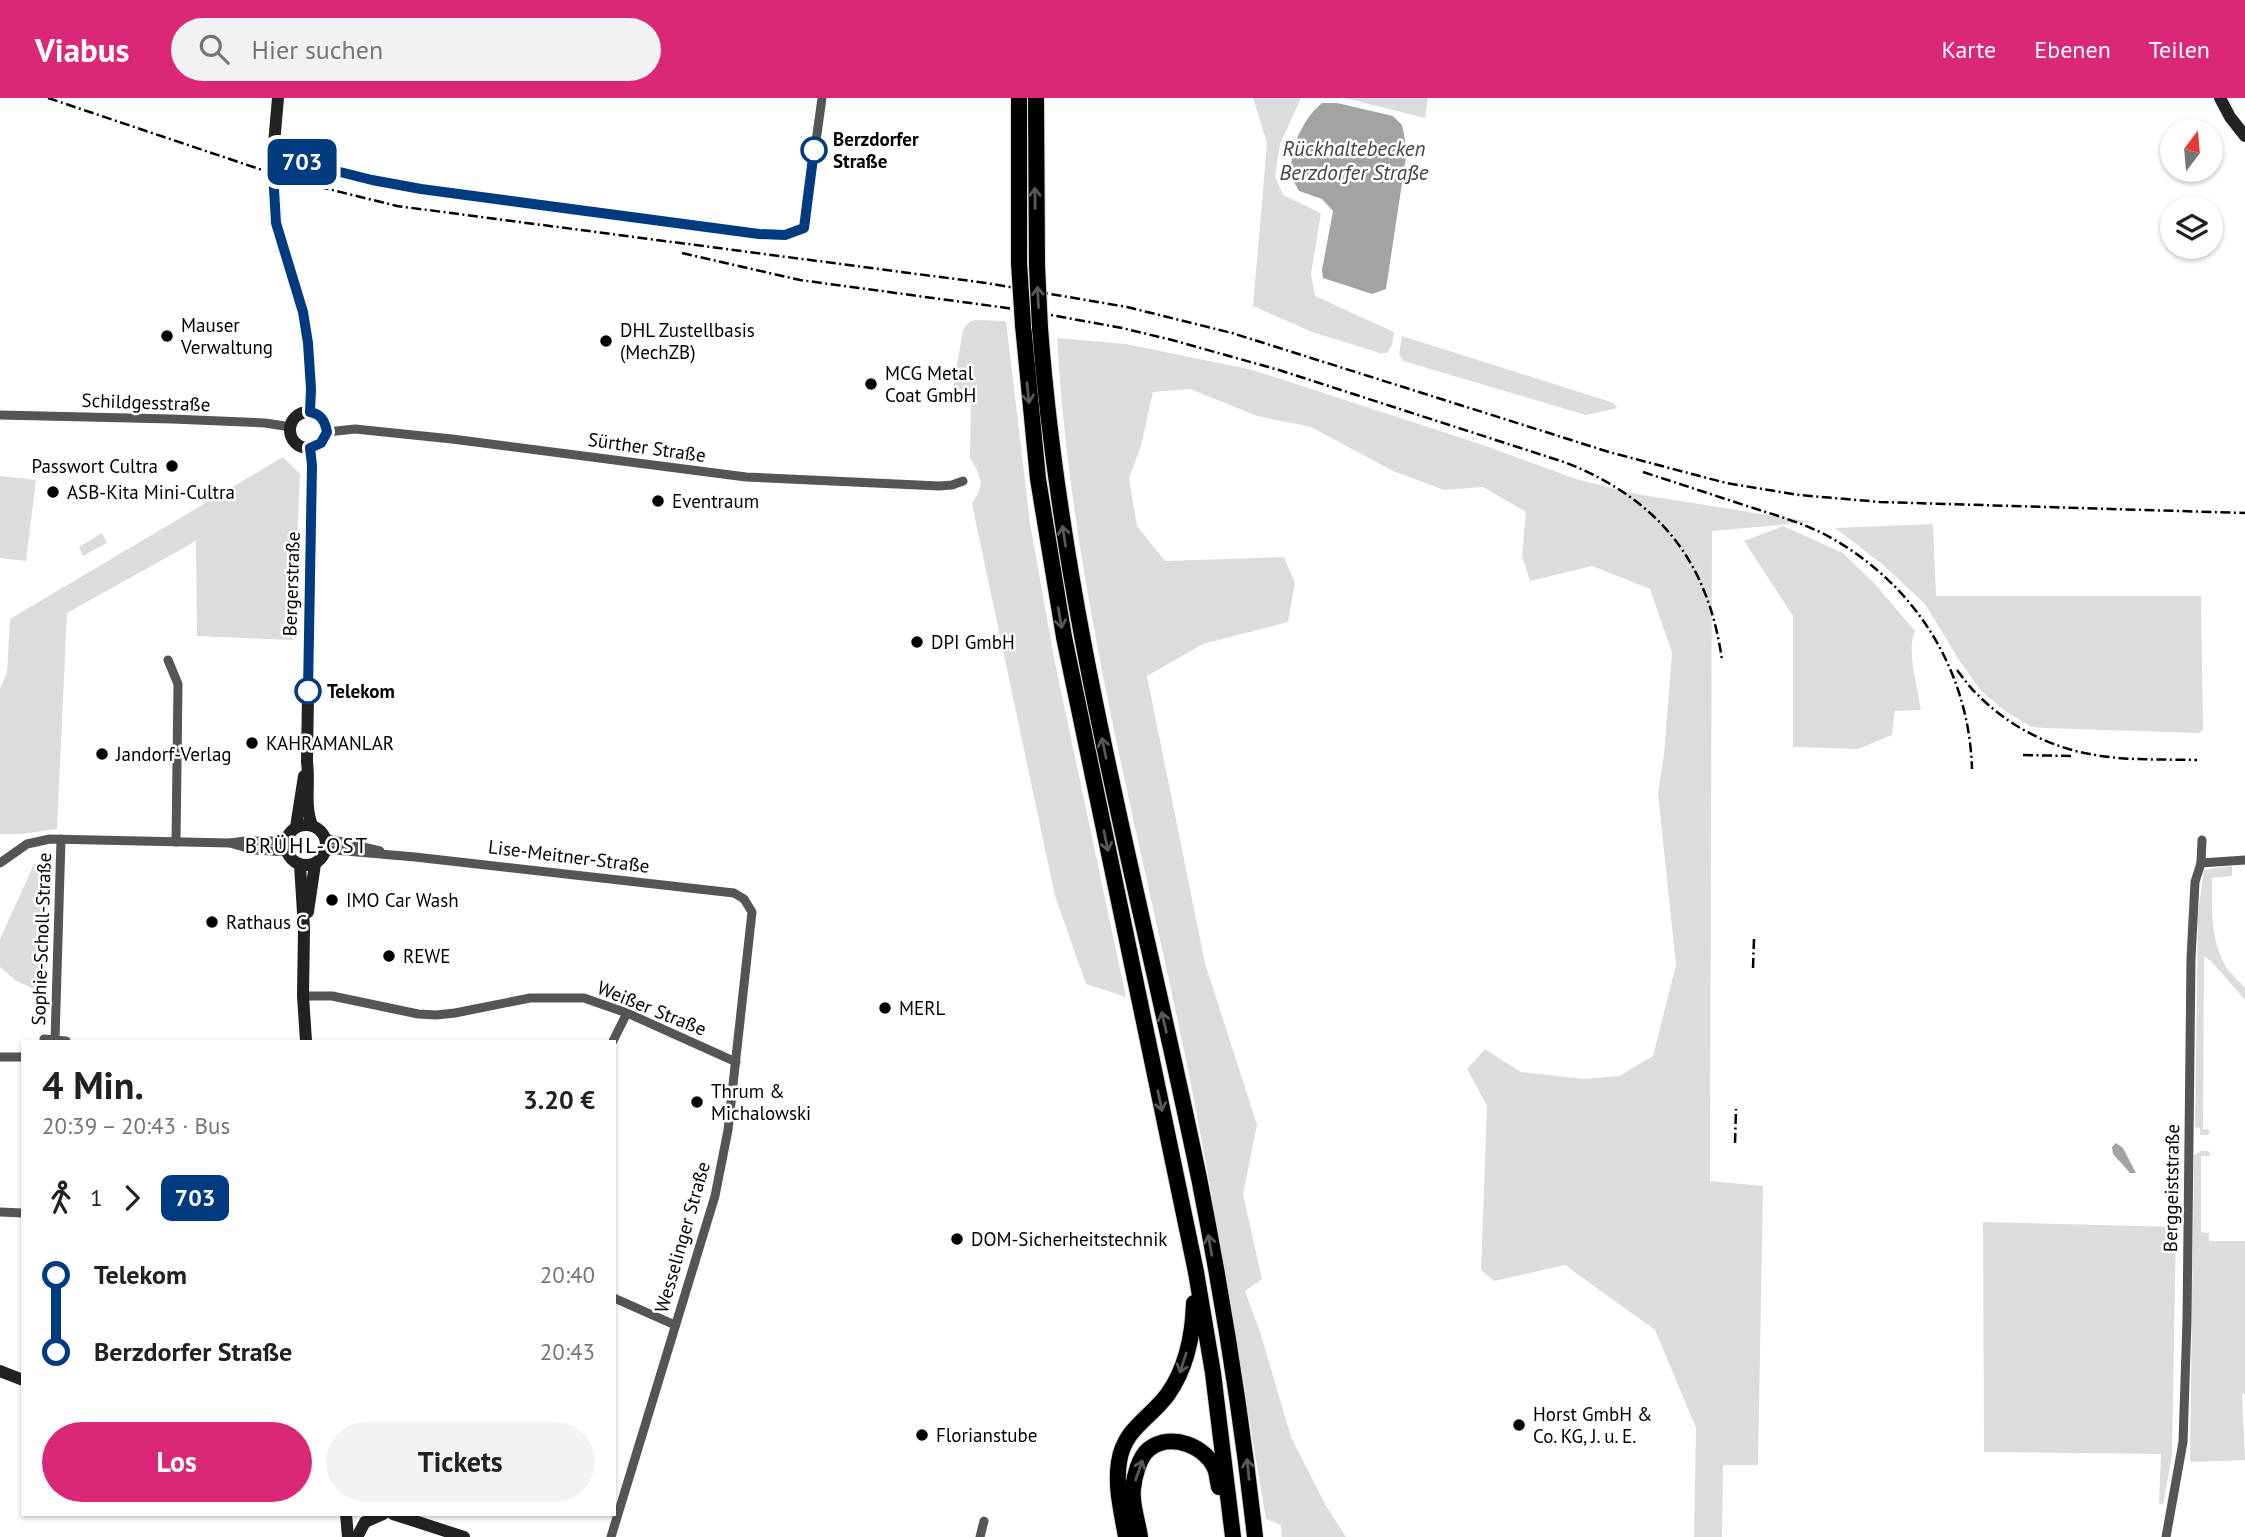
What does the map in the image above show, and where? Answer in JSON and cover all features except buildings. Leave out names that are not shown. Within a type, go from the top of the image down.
[{"type":"highway","points":[[1019,98],[1019,264],[1038,479],[1064,637],[1196,1272],[1213,1373],[1232,1537]]},
{"type":"highway","points":[[1036,98],[1040,328],[1053,456],[1075,604],[1113,794],[1200,1184],[1243,1431],[1255,1537]]},
{"type":"highway","points":[[1126,1537],[1118,1488],[1119,1461],[1130,1433],[1167,1396],[1183,1369],[1194,1324],[1196,1272]]},
{"type":"highway","points":[[1140,1537],[1133,1491],[1138,1466],[1148,1450],[1166,1441],[1181,1442],[1200,1451],[1215,1469],[1232,1537]]},
{"type":"street","points":[[278,98],[272,155],[276,223],[303,312],[308,343],[310,412]]},
{"type":"street","points":[[272,155],[372,180],[468,196],[759,234],[785,235],[804,228],[822,98]]},
{"type":"street","points":[[2220,98],[2245,136]]},
{"type":"street","points":[[310,412],[323,419],[327,432],[321,443],[304,448],[294,441],[291,427],[296,417],[310,412]]},
{"type":"street","name":"Schildgesstraße","points":[[0,415],[227,422],[291,427]]},
{"type":"street","name":"Sürther Straße","points":[[327,432],[355,429],[452,439],[746,477],[928,486],[953,485],[963,481]]},
{"type":"street","name":"Bergerstraße","points":[[310,448],[312,560],[307,762],[309,815],[312,825]]},
{"type":"street","points":[[168,660],[178,684],[176,842]]},
{"type":"street","name":"Bergerstraße","points":[[287,847],[288,835],[296,827],[307,762]]},
{"type":"street","points":[[0,863],[27,844],[61,839],[230,843],[245,841],[287,847],[295,862],[300,865],[315,864],[326,852],[325,838],[321,831],[312,825],[296,827]]},
{"type":"street","name":"Lise-Meitner-Straße","points":[[325,838],[369,847],[388,854]]},
{"type":"street","name":"Sophie-Scholl-Straße","points":[[55,1040],[61,839]]},
{"type":"street","name":"Berggeiststraße","points":[[2166,1537],[2183,1442],[2191,958],[2195,882],[2201,863],[2202,840]]},
{"type":"street","name":"Lise-Meitner-Straße","points":[[326,852],[334,850],[388,854],[734,893],[744,899]]},
{"type":"street","points":[[2201,863],[2245,860]]},
{"type":"street","points":[[304,929],[315,864]]},
{"type":"street","points":[[300,865],[306,1040]]},
{"type":"street","name":"Wesselinger Straße","points":[[611,1537],[715,1196],[728,1130],[752,926],[752,912],[744,899]]},
{"type":"street","name":"Weißer Straße","points":[[303,996],[332,996],[434,1014],[455,1013],[530,998],[584,998],[627,1013],[736,1062]]},
{"type":"street","points":[[614,1040],[627,1013]]},
{"type":"street","points":[[0,1057],[21,1057]]},
{"type":"street","points":[[0,1212],[21,1213]]},
{"type":"street","points":[[616,1299],[675,1325]]},
{"type":"street","points":[[0,1371],[21,1379]]},
{"type":"street","points":[[346,1516],[348,1537]]},
{"type":"street","points":[[356,1537],[365,1522],[378,1516]]},
{"type":"street","points":[[399,1516],[464,1537]]},
{"type":"street","points":[[980,1537],[984,1521]]},
{"type":"shaded area","points":[[1253,98],[1301,98],[1280,144],[1275,176],[1283,195],[1321,213],[1311,274],[1315,296],[1394,332],[1392,345],[1387,353],[1312,332],[1253,306],[1267,143]]},
{"type":"shaded area","points":[[1345,98],[1428,98],[1425,118]]},
{"type":"shaded area","points":[[970,321],[1006,321],[1030,523],[1055,663],[1126,997],[1086,984],[1055,896],[972,504],[981,482],[970,458],[971,399],[951,398],[963,330]]},
{"type":"shaded area","points":[[1402,336],[1614,403],[1617,408],[1586,415],[1403,361],[1399,354]]},
{"type":"shaded area","points":[[1057,338],[1126,344],[1253,370],[1483,445],[1576,479],[1636,494],[1812,522],[1712,531],[1710,1181],[1763,1186],[1758,1465],[1723,1465],[1722,1537],[1694,1537],[1696,1428],[1655,1330],[1565,1265],[1494,1281],[1481,1270],[1487,1106],[1467,1069],[1485,1049],[1521,1072],[1584,1079],[1619,1076],[1653,1056],[1676,965],[1658,794],[1672,653],[1650,589],[1592,566],[1530,581],[1522,556],[1526,512],[1483,487],[1444,490],[1393,471],[1311,427],[1257,416],[1190,389],[1153,392],[1141,446],[1129,478],[1137,526],[1165,561],[1284,557],[1295,583],[1288,622],[1203,644],[1147,676],[1205,963],[1257,1125],[1243,1194],[1262,1279],[1245,1291],[1291,1437],[1325,1504],[1346,1537],[1282,1537],[1281,1525],[1266,1519],[1201,1135],[1087,591],[1064,423]]},
{"type":"shaded area","points":[[283,457],[300,474],[293,640],[197,636],[196,541],[67,613],[57,829],[0,834],[0,688],[7,673],[10,619]]},
{"type":"shaded area","points":[[0,476],[36,480],[26,561],[0,558]]},
{"type":"shaded area","points":[[1933,524],[1936,596],[2201,596],[2203,730],[2198,733],[2031,727],[2004,710],[1981,691],[1925,604],[1882,564],[1835,528]]},
{"type":"shaded area","points":[[1783,526],[1843,553],[1874,583],[1915,631],[1912,659],[1921,710],[1895,711],[1892,735],[1858,749],[1793,747],[1793,616],[1744,541]]},
{"type":"shaded area","points":[[102,533],[107,543],[83,556],[79,547]]},
{"type":"shaded area","points":[[34,864],[50,865],[43,993],[16,981],[0,967],[0,939]]},
{"type":"shaded area","points":[[2232,866],[2232,876],[2212,878],[2213,924],[2221,957],[2228,970],[2245,988],[2245,1000],[2211,961],[2204,957],[2203,1129],[2210,1130],[2208,1135],[2200,1135],[2200,1128],[2195,1127],[2198,912],[2204,870]]},
{"type":"shaded area","points":[[2208,1151],[2210,1156],[2201,1156],[2201,1232],[2209,1233],[2209,1241],[2245,1241],[2245,1394],[2242,1394],[2245,1460],[2190,1462],[2194,1155]]},
{"type":"shaded area","points":[[1983,1222],[2176,1227],[2172,1455],[2163,1505],[2159,1503],[2161,1454],[1984,1452]]},
{"type":"water","name":"Rückhaltebecken Berzdorfer Straße","points":[[1322,103],[1337,103],[1393,116],[1402,125],[1407,150],[1386,289],[1372,294],[1323,278],[1322,270],[1333,211],[1322,199],[1299,191],[1292,176],[1292,156],[1298,136],[1309,117]]},
{"type":"water","points":[[2116,1143],[2123,1148],[2136,1173],[2130,1173],[2113,1154],[2112,1147]]},
{"type":"railway","points":[[48,98],[292,180],[397,206],[986,283],[1127,307],[1232,333],[1609,452],[1726,483],[1799,495],[1880,502],[2245,513]]},
{"type":"railway","points":[[682,253],[800,280],[1029,311],[1122,328],[1279,370],[1567,463],[1628,495],[1653,515],[1674,538],[1705,593],[1722,660]]},
{"type":"railway","points":[[1643,472],[1814,529],[1856,553],[1884,576],[1909,602],[1930,631],[1947,663],[1960,696],[1972,769]]},
{"type":"railway","points":[[1957,670],[1975,692],[2002,716],[2059,746],[2116,758],[2197,760]]},
{"type":"railway","points":[[2023,755],[2073,756]]},
{"type":"railway","points":[[1753,968],[1754,939]]},
{"type":"railway","points":[[1735,1143],[1736,1109]]},
{"type":"bus line","name":"703","points":[[308,691],[312,573],[310,448],[321,443],[327,432],[323,419],[310,412],[310,356],[303,312],[276,223],[272,155],[372,180],[427,190],[759,234],[785,235],[804,228],[814,150]]},
{"type":"place","name":"Berzdorfer Straße","points":[[814,150]]},
{"type":"place","name":"Mauser Verwaltung","points":[[167,336]]},
{"type":"place","name":"DHL Zustellbasis (MechZB)","points":[[606,341]]},
{"type":"place","name":"MCG Metal Coat GmbH","points":[[871,384]]},
{"type":"place","name":"Passwort Cultra","points":[[172,466]]},
{"type":"place","name":"ASB-Kita Mini-Cultra","points":[[53,492]]},
{"type":"place","name":"Eventraum","points":[[658,501]]},
{"type":"place","name":"DPI GmbH","points":[[917,642]]},
{"type":"place","name":"Telekom","points":[[308,691]]},
{"type":"place","name":"KAHRAMANLAR","points":[[252,743]]},
{"type":"place","name":"Jandorf-Verlag","points":[[102,754]]},
{"type":"place","name":"IMO Car Wash","points":[[332,900]]},
{"type":"place","name":"Rathaus C","points":[[212,922]]},
{"type":"place","name":"REWE","points":[[389,956]]},
{"type":"place","name":"MERL","points":[[885,1008]]},
{"type":"place","name":"Thrum & Michalowski","points":[[697,1102]]},
{"type":"place","name":"DOM-Sicherheitstechnik","points":[[957,1239]]},
{"type":"place","name":"Horst GmbH & Co. KG, J. u. E.","points":[[1519,1425]]},
{"type":"place","name":"Florianstube","points":[[922,1435]]},
{"type":"district","name":"BRÜHL-OST","points":[[307,845]]}]
